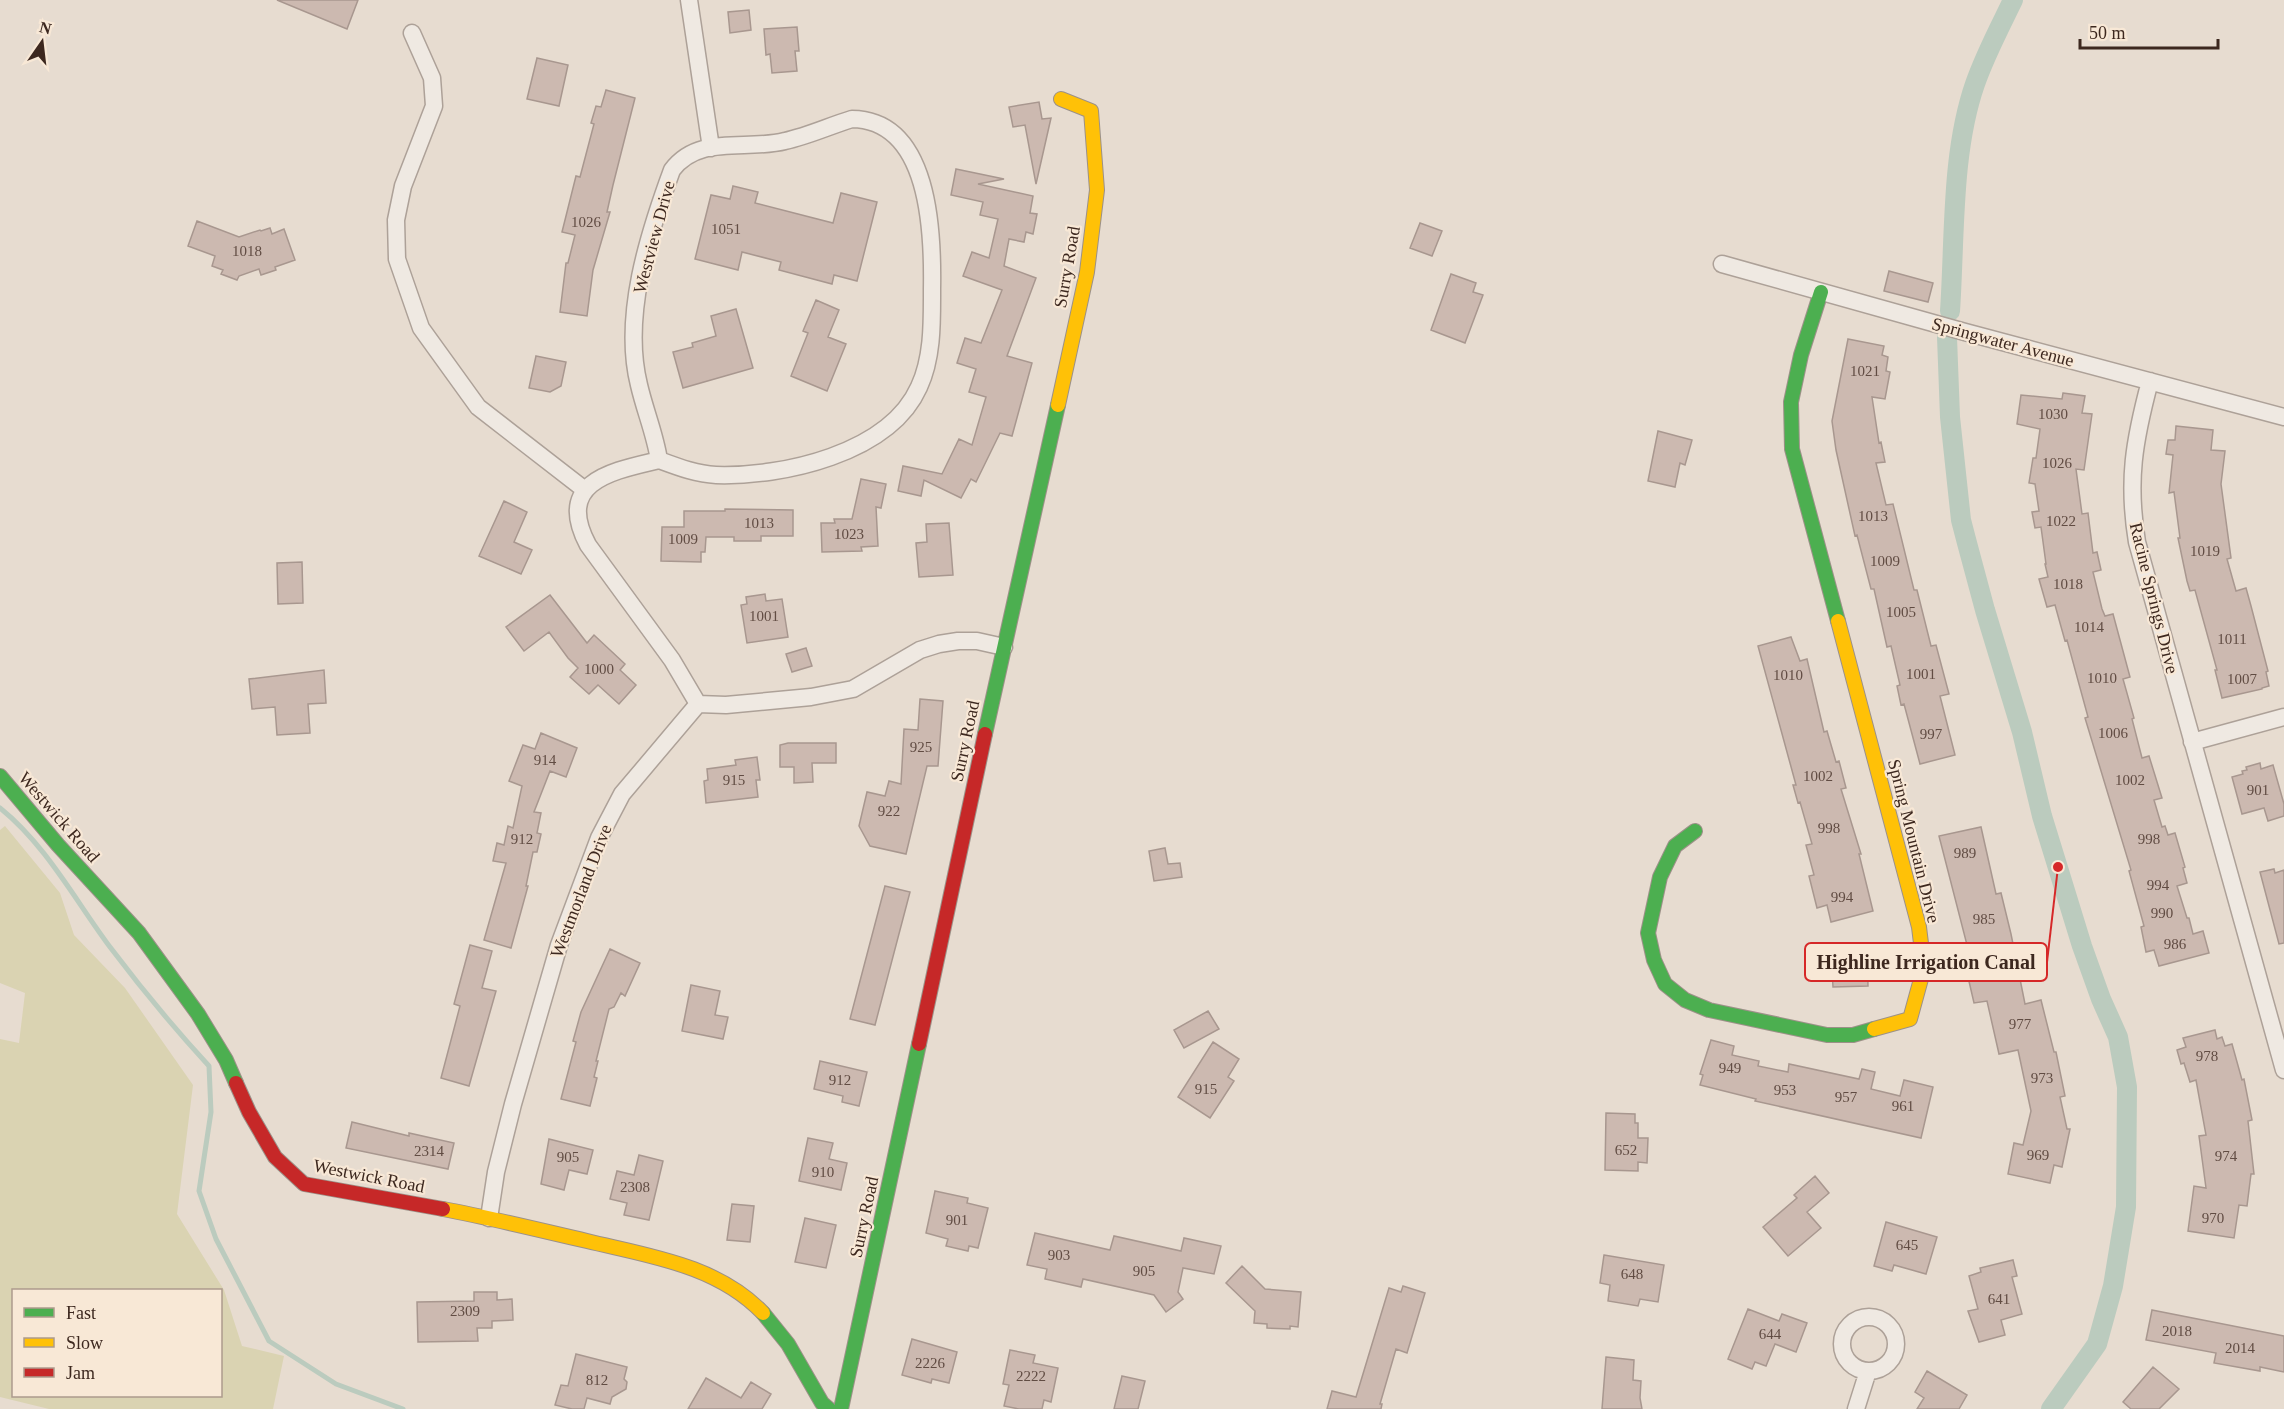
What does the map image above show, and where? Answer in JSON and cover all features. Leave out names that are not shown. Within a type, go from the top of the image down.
[{"type":"street","points":[[689,0],[711,148]]},
{"type":"street","points":[[412,33],[432,78],[434,106],[403,186],[396,220],[397,259],[421,328],[478,407],[585,490]]},
{"type":"street","name":"Surry Road","points":[[841,1409],[1004,647],[1087,272],[1097,190],[1091,111],[1061,99]]},
{"type":"street","name":"Westview Drive","points":[[852,119],[866,119],[881,124],[893,134],[913,161],[923,188],[928,212],[932,264],[932,322],[929,353],[919,389],[901,416],[885,430],[830,456],[782,470],[714,475],[690,471],[659,460],[635,361],[633,326],[638,287],[652,231],[672,170],[687,155],[711,148],[783,142],[852,119]]},
{"type":"street","name":"Springwater Avenue","points":[[1722,264],[2284,417]]},
{"type":"street","name":"Spring Mountain Drive","points":[[1695,831],[1675,846],[1660,877],[1648,933],[1654,960],[1665,984],[1685,1000],[1709,1010],[1827,1035],[1853,1035],[1910,1020],[1924,968],[1919,927],[1792,449],[1791,402],[1801,355],[1821,292]]},
{"type":"street","name":"Racine Springs Drive","points":[[2150,381],[2134,447],[2131,483],[2137,542],[2284,1070]]},
{"type":"street","points":[[659,460],[607,473],[595,480],[585,490],[580,501],[579,512],[583,535],[599,561],[672,660],[698,704],[726,705],[834,694],[853,689],[920,650],[939,644],[977,641],[1004,647]]},
{"type":"street","name":"Westmorland Drive","points":[[489,1218],[496,1172],[513,1104],[559,945],[599,838],[622,794],[698,704]]},
{"type":"street","points":[[2192,742],[2284,717]]},
{"type":"street","name":"Westwick Road","points":[[0,776],[58,845],[139,933],[198,1014],[226,1060],[249,1112],[275,1157],[304,1184],[489,1218],[676,1262],[705,1273],[744,1294],[774,1325],[790,1347],[822,1403],[829,1409]]},
{"type":"street","points":[[1856,1409],[1868,1371]]},
{"type":"shaded area","points":[[5,826],[60,893],[74,935],[125,988],[193,1085],[177,1214],[224,1290],[242,1346],[284,1356],[273,1409],[49,1409],[0,1397],[0,1039],[19,1043],[25,993],[0,983],[0,830]]},
{"type":"building","points":[[277,0],[358,0],[347,29]]},
{"type":"building","points":[[749,10],[751,30],[730,33],[728,12]]},
{"type":"building","points":[[797,27],[799,51],[795,51],[797,71],[772,73],[770,54],[766,55],[764,29]]},
{"type":"building","points":[[537,58],[568,65],[559,106],[527,99]]},
{"type":"building","points":[[606,90],[635,98],[607,212],[610,212],[593,270],[587,316],[560,312],[566,263],[568,263],[575,235],[562,232],[576,176],[580,177],[594,124],[591,123],[596,106],[601,107]]},
{"type":"building","points":[[1039,102],[1042,119],[1051,118],[1036,184],[1025,125],[1013,127],[1009,107]]},
{"type":"building","points":[[956,169],[1004,179],[978,184],[1033,196],[1030,213],[1037,214],[1033,234],[1026,232],[1024,242],[1009,239],[1004,266],[1036,278],[1007,356],[1032,363],[1012,436],[1000,433],[976,482],[971,479],[961,498],[924,480],[921,496],[898,491],[903,466],[942,474],[959,439],[972,445],[986,397],[969,392],[976,369],[957,363],[965,338],[981,343],[1002,290],[963,276],[972,252],[989,258],[998,219],[980,215],[983,202],[951,195]]},
{"type":"building","points":[[733,186],[758,192],[755,203],[833,223],[841,193],[877,202],[857,281],[834,275],[832,284],[779,270],[781,262],[742,252],[738,270],[695,259],[711,195],[730,199]]},
{"type":"building","points":[[197,221],[239,237],[270,228],[272,234],[284,229],[295,260],[275,267],[276,270],[261,275],[259,269],[239,276],[237,280],[221,274],[223,270],[212,266],[215,256],[188,246]]},
{"type":"building","points":[[1420,223],[1442,231],[1432,256],[1410,248]]},
{"type":"building","points":[[1889,271],[1933,283],[1928,302],[1884,291]]},
{"type":"building","points":[[1451,274],[1476,283],[1473,292],[1483,295],[1465,343],[1431,330]]},
{"type":"building","points":[[816,300],[839,310],[828,337],[846,344],[827,391],[791,376],[808,333],[803,331]]},
{"type":"building","points":[[736,309],[753,368],[683,388],[673,352],[693,347],[692,343],[716,336],[711,316]]},
{"type":"building","points":[[1848,339],[1884,346],[1882,355],[1888,357],[1886,371],[1890,372],[1885,399],[1872,397],[1879,443],[1881,442],[1885,462],[1876,463],[1886,505],[1893,504],[1914,590],[1917,590],[1931,646],[1936,645],[1949,694],[1940,696],[1955,755],[1920,764],[1904,704],[1901,705],[1897,686],[1900,685],[1891,646],[1887,647],[1874,589],[1871,589],[1857,535],[1855,536],[1836,450],[1832,421]]},
{"type":"building","points":[[536,356],[566,362],[561,386],[550,392],[529,388]]},
{"type":"building","points":[[2063,393],[2085,396],[2082,413],[2092,414],[2084,470],[2076,469],[2082,514],[2088,513],[2093,553],[2097,552],[2101,570],[2093,572],[2105,616],[2113,614],[2130,677],[2123,679],[2142,758],[2149,756],[2162,798],[2154,800],[2162,827],[2165,826],[2168,835],[2175,833],[2185,867],[2183,868],[2187,883],[2177,886],[2193,934],[2203,931],[2209,953],[2159,966],[2154,950],[2146,952],[2141,927],[2144,926],[2129,871],[2131,870],[2085,718],[2088,717],[2067,640],[2065,641],[2055,605],[2047,607],[2039,579],[2048,577],[2041,527],[2035,528],[2032,512],[2039,511],[2035,484],[2029,483],[2033,458],[2036,458],[2040,429],[2017,424],[2021,395],[2062,399]]},
{"type":"building","points":[[2176,426],[2213,430],[2211,450],[2225,451],[2221,484],[2231,558],[2227,559],[2236,591],[2246,588],[2251,606],[2268,671],[2266,672],[2269,686],[2262,689],[2222,698],[2215,670],[2217,670],[2195,590],[2190,591],[2187,581],[2178,538],[2180,538],[2174,492],[2169,493],[2173,455],[2166,454],[2168,440],[2175,440]]},
{"type":"building","points":[[1658,431],[1692,440],[1685,465],[1680,463],[1675,487],[1648,481]]},
{"type":"building","points":[[861,479],[886,484],[881,508],[876,507],[878,546],[861,547],[862,551],[822,552],[821,523],[835,523],[834,519],[852,519]]},
{"type":"building","points":[[504,501],[527,512],[514,542],[532,550],[521,574],[479,556]]},
{"type":"building","points":[[725,509],[793,510],[793,536],[761,536],[761,541],[734,541],[734,537],[706,537],[705,552],[701,552],[701,562],[661,561],[662,527],[684,527],[684,511],[725,511]]},
{"type":"building","points":[[949,523],[953,575],[919,577],[916,543],[927,542],[926,524]]},
{"type":"building","points":[[302,562],[303,603],[278,604],[277,563]]},
{"type":"building","points":[[765,594],[766,601],[782,599],[788,637],[747,643],[741,605],[747,604],[746,597]]},
{"type":"building","points":[[550,595],[587,643],[594,635],[625,664],[620,670],[636,685],[619,704],[598,685],[589,694],[570,677],[578,668],[549,632],[524,651],[506,627]]},
{"type":"building","points":[[1791,637],[1800,661],[1807,659],[1824,732],[1827,731],[1836,762],[1839,761],[1846,788],[1841,789],[1861,854],[1859,854],[1873,911],[1831,922],[1827,905],[1817,908],[1809,876],[1814,875],[1806,845],[1812,844],[1793,785],[1796,785],[1758,646]]},
{"type":"building","points":[[806,648],[812,666],[792,672],[786,654]]},
{"type":"building","points":[[324,670],[326,703],[308,704],[310,733],[277,735],[275,707],[252,709],[249,679]]},
{"type":"building","points":[[920,699],[943,701],[938,766],[927,766],[906,854],[870,846],[859,826],[867,792],[885,796],[889,781],[901,784],[904,729],[918,730]]},
{"type":"building","points":[[541,733],[577,748],[566,777],[550,771],[534,812],[541,813],[537,833],[541,834],[537,852],[533,852],[526,886],[528,886],[511,948],[484,940],[506,863],[493,861],[497,843],[504,845],[508,826],[513,828],[522,786],[509,781],[523,745],[535,749]]},
{"type":"building","points":[[836,743],[836,763],[812,763],[813,782],[794,783],[794,767],[780,767],[780,745]]},
{"type":"building","points":[[757,757],[760,780],[756,780],[758,797],[706,803],[704,781],[708,780],[707,769],[736,765],[735,760]]},
{"type":"building","points":[[2260,763],[2261,769],[2273,765],[2284,804],[2284,816],[2268,821],[2264,808],[2242,814],[2232,777],[2243,774],[2242,771],[2247,770],[2246,767]]},
{"type":"building","points":[[1981,827],[1996,894],[2001,893],[2025,1004],[2041,1000],[2054,1052],[2056,1052],[2065,1096],[2060,1097],[2067,1129],[2070,1129],[2062,1167],[2054,1165],[2050,1183],[2008,1174],[2014,1143],[2023,1145],[2031,1111],[2018,1050],[1999,1054],[1987,1001],[1974,1003],[1968,977],[1979,975],[1973,944],[1967,945],[1939,836]]},
{"type":"building","points":[[1165,848],[1168,864],[1180,863],[1182,877],[1154,881],[1149,851]]},
{"type":"building","points":[[2274,869],[2275,873],[2284,870],[2284,943],[2279,944],[2260,872]]},
{"type":"building","points":[[885,886],[910,892],[875,1025],[850,1019]]},
{"type":"building","points":[[470,945],[492,951],[482,988],[496,991],[469,1086],[441,1078],[460,1006],[454,1004]]},
{"type":"building","points":[[610,949],[640,963],[625,996],[621,993],[614,1007],[609,1009],[596,1061],[598,1061],[594,1077],[597,1078],[590,1106],[561,1099],[576,1042],[573,1041],[581,1012]]},
{"type":"building","points":[[1867,951],[1868,986],[1833,987],[1831,952]]},
{"type":"building","points":[[691,985],[720,991],[715,1015],[728,1017],[723,1039],[682,1031]]},
{"type":"building","points":[[1208,1011],[1219,1029],[1184,1048],[1174,1030]]},
{"type":"building","points":[[2215,1030],[2217,1039],[2222,1037],[2225,1046],[2232,1044],[2242,1080],[2244,1079],[2252,1120],[2248,1121],[2254,1174],[2251,1174],[2247,1206],[2239,1205],[2234,1238],[2188,1231],[2194,1186],[2206,1188],[2199,1136],[2206,1135],[2196,1080],[2190,1082],[2177,1050],[2186,1047],[2183,1038]]},
{"type":"building","points":[[1711,1040],[1734,1046],[1732,1055],[1759,1061],[1758,1066],[1788,1072],[1789,1064],[1859,1079],[1862,1069],[1875,1072],[1871,1089],[1900,1096],[1904,1080],[1933,1087],[1921,1138],[1755,1101],[1756,1099],[1700,1085],[1703,1075],[1700,1074]]},
{"type":"building","points":[[1213,1042],[1239,1059],[1228,1077],[1234,1081],[1210,1118],[1178,1097]]},
{"type":"building","points":[[820,1061],[867,1072],[859,1106],[842,1102],[843,1096],[814,1089]]},
{"type":"building","points":[[1606,1113],[1635,1114],[1635,1123],[1638,1123],[1638,1138],[1648,1138],[1647,1163],[1638,1162],[1638,1171],[1605,1170]]},
{"type":"building","points":[[352,1122],[409,1136],[409,1133],[454,1143],[448,1169],[346,1148]]},
{"type":"building","points":[[808,1138],[833,1143],[829,1159],[847,1163],[841,1190],[799,1181]]},
{"type":"building","points":[[549,1139],[593,1150],[587,1174],[569,1170],[564,1190],[541,1184]]},
{"type":"building","points":[[639,1155],[663,1161],[649,1220],[624,1215],[627,1203],[610,1199],[617,1171],[634,1175]]},
{"type":"building","points":[[1815,1176],[1829,1193],[1807,1212],[1821,1228],[1788,1256],[1763,1227],[1797,1198],[1794,1195]]},
{"type":"building","points":[[935,1191],[968,1198],[967,1203],[988,1208],[978,1248],[969,1246],[968,1251],[946,1246],[948,1239],[926,1233]]},
{"type":"building","points":[[732,1204],[754,1206],[750,1242],[727,1240]]},
{"type":"building","points":[[805,1218],[836,1225],[826,1268],[795,1262]]},
{"type":"building","points":[[1886,1222],[1937,1237],[1926,1274],[1894,1265],[1892,1271],[1874,1266]]},
{"type":"building","points":[[1035,1233],[1110,1250],[1114,1236],[1181,1251],[1184,1238],[1221,1246],[1214,1274],[1183,1268],[1178,1292],[1183,1299],[1166,1312],[1154,1295],[1083,1279],[1081,1287],[1045,1279],[1047,1269],[1027,1265]]},
{"type":"building","points":[[1604,1255],[1664,1265],[1658,1302],[1640,1299],[1638,1306],[1608,1301],[1610,1285],[1600,1283]]},
{"type":"building","points":[[2013,1260],[2017,1276],[2012,1277],[2022,1314],[2001,1320],[2005,1335],[1979,1342],[1968,1311],[1978,1309],[1969,1276],[1981,1272],[1980,1268]]},
{"type":"building","points":[[1242,1266],[1265,1289],[1301,1292],[1298,1327],[1267,1328],[1267,1324],[1254,1323],[1255,1311],[1226,1283]]},
{"type":"building","points":[[1403,1286],[1425,1293],[1407,1353],[1396,1349],[1380,1404],[1382,1404],[1381,1409],[1327,1409],[1332,1391],[1356,1397],[1389,1288],[1401,1292]]},
{"type":"building","points":[[474,1292],[497,1292],[497,1300],[512,1299],[513,1320],[492,1321],[492,1328],[477,1328],[478,1341],[418,1342],[417,1302],[474,1301]]},
{"type":"building","points":[[1748,1309],[1779,1321],[1782,1314],[1807,1323],[1796,1352],[1775,1344],[1766,1366],[1755,1362],[1752,1369],[1728,1359]]},
{"type":"building","points":[[2152,1310],[2284,1336],[2284,1372],[2260,1367],[2260,1371],[2214,1363],[2216,1353],[2146,1340]]},
{"type":"building","points":[[912,1339],[957,1352],[949,1383],[932,1379],[931,1383],[902,1375]]},
{"type":"building","points":[[1010,1350],[1035,1355],[1033,1363],[1058,1368],[1051,1402],[1044,1400],[1042,1409],[1019,1409],[1004,1406],[1009,1385],[1003,1384]]},
{"type":"building","points":[[576,1354],[627,1367],[624,1379],[627,1382],[626,1389],[612,1397],[610,1404],[587,1398],[584,1409],[555,1405],[561,1385],[568,1386]]},
{"type":"building","points":[[1606,1357],[1634,1360],[1633,1380],[1641,1381],[1642,1409],[1602,1409]]},
{"type":"building","points":[[2153,1367],[2179,1389],[2159,1409],[2131,1409],[2123,1402]]},
{"type":"building","points":[[1927,1371],[1967,1395],[1959,1409],[1917,1409],[1924,1398],[1915,1392]]},
{"type":"building","points":[[1122,1376],[1145,1381],[1138,1409],[1114,1409]]},
{"type":"building","points":[[706,1378],[741,1398],[751,1382],[771,1394],[762,1409],[688,1409]]},
{"type":"waterway","points":[[1950,311],[1955,196],[1967,111],[1983,62],[2013,0]]},
{"type":"waterway","points":[[1947,337],[1950,417],[1961,520],[1985,610],[2022,732],[2042,816],[2082,946],[2101,999],[2118,1037],[2127,1087],[2126,1207],[2113,1286],[2097,1344],[2051,1409]]},
{"type":"waterway","points":[[0,808],[46,856],[97,929],[146,993],[209,1066],[211,1112],[199,1191],[216,1239],[269,1341],[336,1384],[403,1409]]},
{"type":"traffic: fast","points":[[1821,292],[1801,355],[1791,402],[1792,449],[1838,621]]},
{"type":"traffic: fast","points":[[985,734],[1058,405]]},
{"type":"traffic: fast","points":[[0,776],[58,845],[139,933],[198,1014],[226,1060],[236,1083]]},
{"type":"traffic: fast","points":[[1695,831],[1675,846],[1660,877],[1648,933],[1654,960],[1665,984],[1685,1000],[1709,1010],[1827,1035],[1853,1035],[1874,1029]]},
{"type":"traffic: fast","points":[[841,1409],[919,1044]]},
{"type":"traffic: fast","points":[[763,1313],[788,1344],[822,1403],[829,1409]]},
{"type":"traffic: slow","points":[[1058,405],[1087,272],[1097,190],[1091,111],[1061,99]]},
{"type":"traffic: slow","points":[[1838,621],[1919,927],[1924,968],[1910,1019],[1874,1029]]},
{"type":"traffic: slow","points":[[443,1209],[634,1252],[681,1265],[725,1284],[763,1313]]},
{"type":"traffic: jam","points":[[919,1044],[985,734]]},
{"type":"traffic: jam","points":[[236,1083],[249,1112],[275,1157],[304,1184],[443,1209]]},
{"type":"place","name":"Highline Irrigation Canal","points":[[2058,867]]}]
